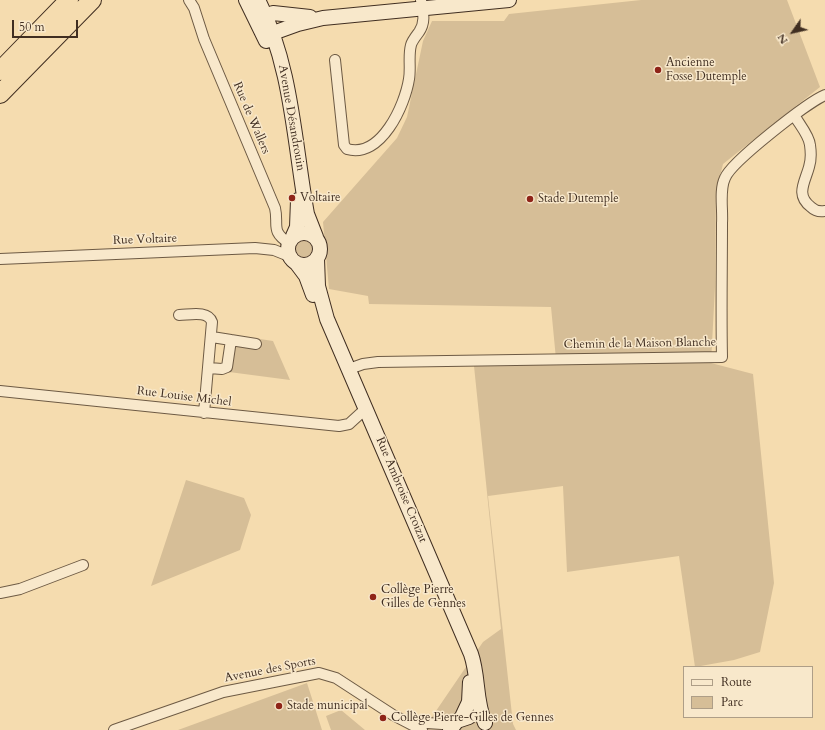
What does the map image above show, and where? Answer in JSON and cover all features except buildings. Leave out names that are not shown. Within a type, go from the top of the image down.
[{"type":"highway","points":[[0,71],[69,0]]},
{"type":"highway","points":[[0,94],[92,0]]},
{"type":"main road","name":"Avenue Désandrouin","points":[[246,0],[261,18],[284,70],[307,214],[316,237]]},
{"type":"main road","name":"Avenue Désandrouin","points":[[258,0],[261,18]]},
{"type":"main road","points":[[268,33],[323,18],[422,4],[509,0]]},
{"type":"main road","points":[[261,18],[278,13],[323,18]]},
{"type":"main road","name":"Avenue Désandrouin","points":[[268,33],[286,121],[298,205],[297,227],[292,250]]},
{"type":"main road","points":[[303,232],[309,233],[316,237],[320,248],[317,259],[308,265],[292,250],[303,232]]},
{"type":"main road","name":"Rue Ambroise Croizat","points":[[292,250],[308,280],[325,332],[467,663],[470,678],[468,706],[456,724]]},
{"type":"main road","name":"Rue Ambroise Croizat","points":[[317,259],[317,280],[320,296],[329,324],[471,654],[476,670],[479,709],[487,726]]},
{"type":"main road","points":[[456,724],[474,717],[487,726]]},
{"type":"street","name":"Rue de Wallers","points":[[189,0],[194,8],[204,39],[275,208],[276,231],[292,250]]},
{"type":"street","points":[[335,60],[344,144],[347,149],[350,150],[366,149],[386,131],[403,102],[410,73],[411,46],[424,23],[422,4]]},
{"type":"street","name":"Chemin de la Maison Blanche","points":[[349,369],[363,364],[378,362],[722,357],[724,180],[730,169],[737,162],[794,115],[810,103],[825,95]]},
{"type":"street","points":[[794,115],[809,140],[810,147],[809,167],[801,192],[802,197],[808,205],[815,210],[825,211]]},
{"type":"street","name":"Rue Voltaire","points":[[0,259],[249,248],[292,250]]},
{"type":"street","points":[[179,315],[203,314],[209,317],[213,325],[204,413]]},
{"type":"street","points":[[212,337],[256,344]]},
{"type":"street","points":[[209,368],[222,369],[227,367],[231,340]]},
{"type":"street","name":"Rue Louise Michel","points":[[0,391],[90,399],[204,413],[339,426],[349,424],[361,414]]},
{"type":"street","points":[[0,593],[20,589],[83,565]]},
{"type":"street","name":"Avenue des Sports","points":[[114,730],[223,692],[319,673],[336,678],[393,715],[422,730]]},
{"type":"street","points":[[405,721],[427,724],[456,724]]},
{"type":"green space","points":[[641,0],[787,0],[820,87],[723,164],[716,192],[715,287],[711,363],[753,374],[774,583],[760,652],[734,660],[695,666],[679,556],[567,572],[563,486],[488,496],[513,724],[516,730],[423,730],[483,642],[501,629],[474,366],[556,359],[551,307],[369,304],[368,296],[329,289],[323,222],[397,138],[407,117],[423,41],[432,21],[504,21],[509,14]]},
{"type":"green space","points":[[304,241],[310,243],[312,249],[310,255],[304,257],[298,255],[296,249],[298,243]]},
{"type":"green space","points":[[260,339],[273,341],[290,380],[229,372],[232,348],[237,344],[259,346]]},
{"type":"green space","points":[[186,480],[244,498],[251,515],[240,550],[151,586]]},
{"type":"green space","name":"Stade municipal","points":[[307,683],[322,730],[178,730]]},
{"type":"green space","points":[[341,710],[365,730],[331,730],[326,716]]},
{"type":"place","name":"Ancienne Fosse Dutemple","points":[[658,70]]},
{"type":"place","name":"Voltaire","points":[[292,198]]},
{"type":"place","name":"Stade Dutemple","points":[[530,199]]},
{"type":"place","name":"Collège Pierre Gilles de Gennes","points":[[373,597]]},
{"type":"place","name":"Stade municipal","points":[[279,706]]},
{"type":"place","name":"Collège Pierre-Gilles de Gennes","points":[[383,718]]}]
